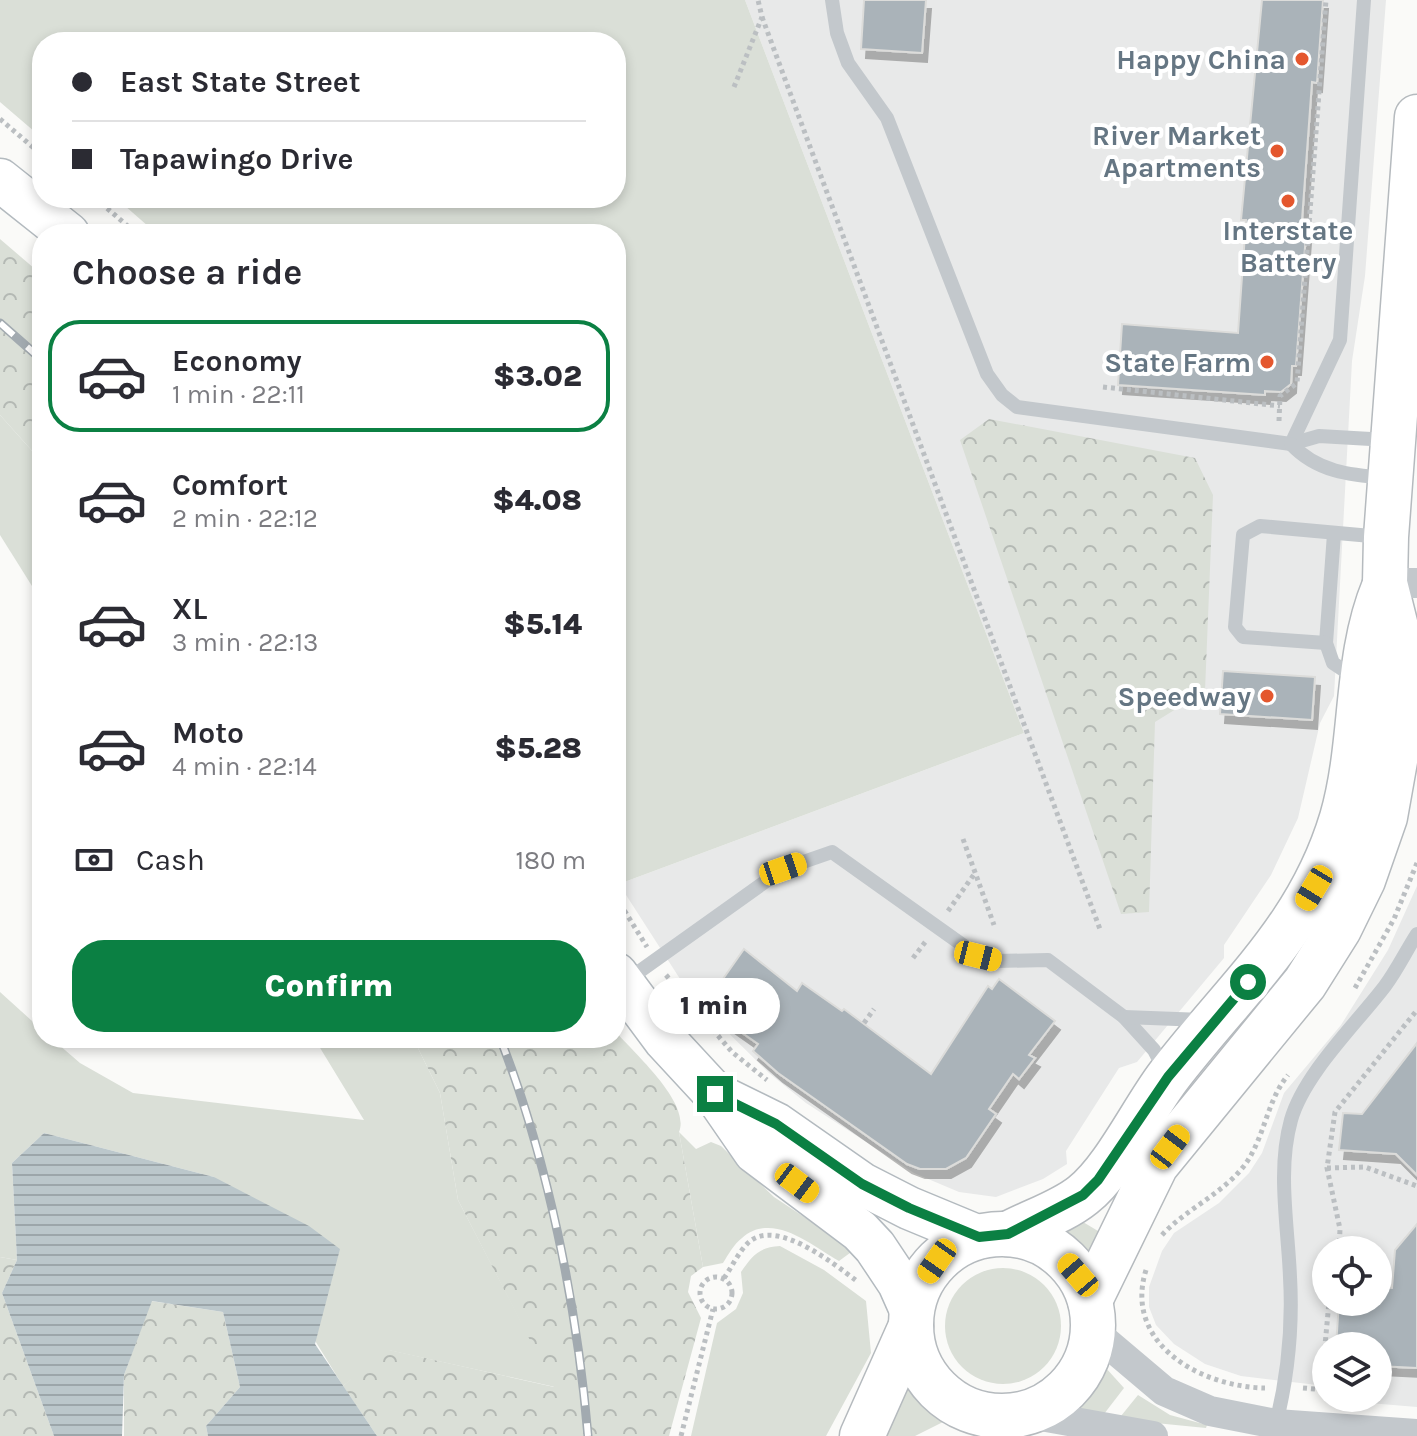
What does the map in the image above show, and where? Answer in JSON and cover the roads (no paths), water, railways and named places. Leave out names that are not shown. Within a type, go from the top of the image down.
[{"type":"main road","points":[[626,988],[665,1040],[715,1094],[755,1152],[860,1231],[885,1258],[911,1318],[918,1361],[929,1383],[947,1401],[994,1422],[1051,1402],[1072,1384],[1087,1359],[1092,1316],[1156,1165],[1305,983],[1339,929],[1363,880],[1385,817],[1401,727],[1401,583],[1386,537],[1417,117]]},
{"type":"main road","points":[[0,180],[32,205]]},
{"type":"main road","points":[[35,208],[55,224]]},
{"type":"main road","points":[[862,1436],[923,1281],[937,1261],[957,1246],[994,1235],[1083,1195],[1098,1180],[1168,1077],[1286,936],[1314,888],[1342,819],[1358,749],[1370,620],[1401,583]]},
{"type":"main road","points":[[715,1094],[776,1124],[862,1184],[909,1208],[994,1235],[1036,1240],[1060,1254],[1078,1275],[1092,1316]]},
{"type":"street","points":[[1092,1316],[1164,1391],[1210,1411],[1274,1430],[1417,1434]]},
{"type":"street","points":[[994,1422],[1153,1436]]},
{"type":"lane","points":[[832,0],[837,33],[848,63],[887,118],[987,374],[1002,395],[1017,407],[1054,414],[1285,443],[1319,436],[1391,459]]},
{"type":"lane","points":[[1285,443],[1340,340],[1364,0]]},
{"type":"lane","points":[[1285,443],[1305,459],[1324,468],[1391,459]]},
{"type":"lane","points":[[1326,643],[1243,637],[1235,627],[1247,530],[1260,526],[1386,537]]},
{"type":"lane","points":[[1334,534],[1326,643],[1333,663],[1343,673],[1365,682]]},
{"type":"lane","points":[[626,975],[655,959],[783,869],[832,852],[978,956],[997,961],[1048,960],[1124,1017],[1154,1050],[1168,1077]]},
{"type":"lane","points":[[1274,1430],[1285,1387],[1292,1320],[1285,1193],[1285,1154],[1291,1118],[1314,1076],[1387,983],[1417,934]]},
{"type":"lane","points":[[1124,1017],[1216,1021]]},
{"type":"railway","points":[[0,323],[32,351]]},
{"type":"railway","points":[[504,1048],[532,1133],[558,1234],[576,1336],[588,1436]]},
{"type":"place","name":"Happy China","points":[[1302,59]]},
{"type":"place","name":"River Market Apartments","points":[[1277,151]]},
{"type":"place","name":"Interstate Battery","points":[[1288,201]]},
{"type":"place","name":"State Farm","points":[[1267,362]]},
{"type":"place","name":"Speedway","points":[[1267,696]]}]
